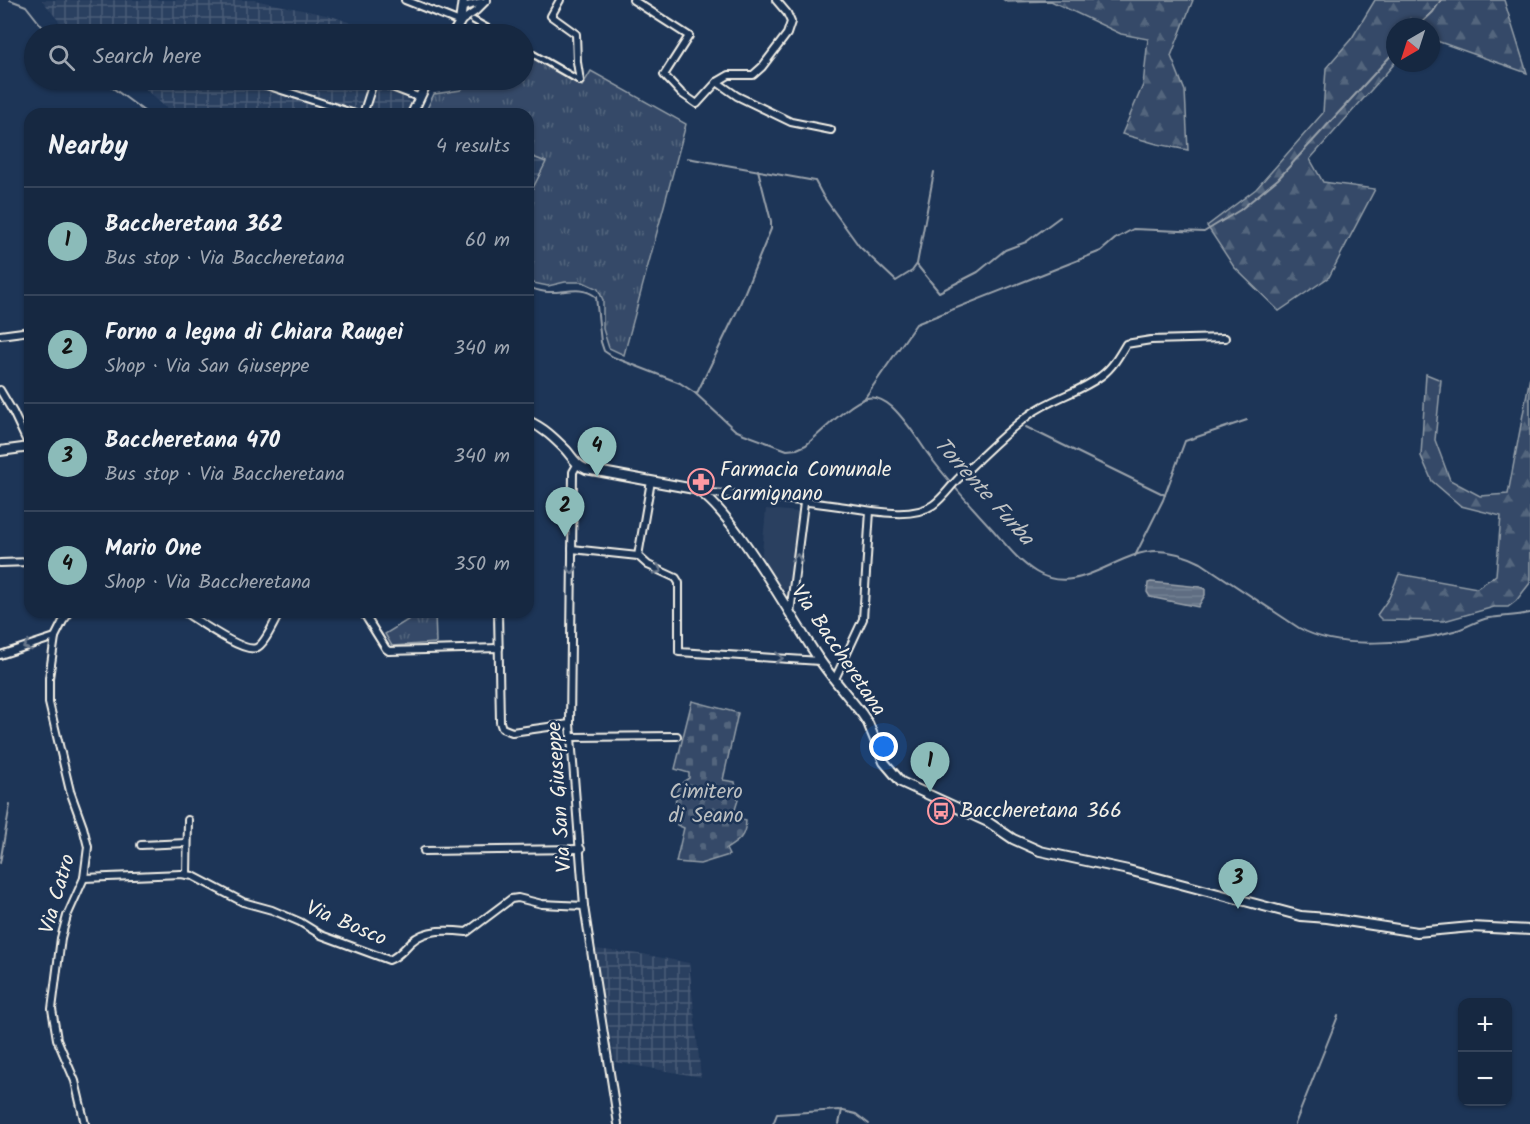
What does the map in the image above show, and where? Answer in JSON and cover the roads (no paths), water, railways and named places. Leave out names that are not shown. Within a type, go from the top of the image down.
[{"type":"street","points":[[405,0],[460,22]]},
{"type":"street","points":[[460,22],[476,11],[486,0]]},
{"type":"street","points":[[460,22],[463,4],[479,4],[486,0]]},
{"type":"street","points":[[560,0],[551,16],[576,34],[580,81]]},
{"type":"street","points":[[633,0],[689,36],[664,75],[681,93],[697,104],[717,82],[729,75],[753,75],[762,67],[787,34],[791,22],[788,13],[776,0]]},
{"type":"street","points":[[473,20],[480,24]]},
{"type":"street","points":[[534,55],[580,81]]},
{"type":"street","points":[[717,82],[737,96],[791,122],[831,130]]},
{"type":"street","points":[[282,90],[337,108]]},
{"type":"street","points":[[365,108],[371,90]]},
{"type":"street","points":[[400,90],[418,97]]},
{"type":"street","points":[[413,108],[422,90]]},
{"type":"street","points":[[0,335],[24,332]]},
{"type":"street","points":[[534,425],[548,433],[568,453],[576,468],[694,489],[703,493],[840,506],[870,512],[908,513],[927,508],[938,501],[1016,424],[1038,408],[1102,376],[1126,344],[1151,340],[1225,338]]},
{"type":"street","points":[[0,390],[24,434]]},
{"type":"street","points":[[0,451],[24,448]]},
{"type":"street","name":"Via San Giuseppe","points":[[576,468],[573,472],[570,724],[584,906],[618,1124]]},
{"type":"street","points":[[638,556],[651,481]]},
{"type":"street","name":"Via Baccheretana","points":[[703,493],[742,540],[820,661],[862,714],[884,762],[901,782],[988,822],[1013,839],[1040,851],[1128,870],[1301,916],[1417,932],[1471,927],[1530,930]]},
{"type":"street","points":[[790,614],[804,503]]},
{"type":"street","points":[[835,679],[863,619],[870,512]]},
{"type":"street","points":[[572,549],[638,556],[648,565],[676,578],[679,582],[679,652],[820,661]]},
{"type":"street","points":[[0,563],[24,562]]},
{"type":"street","points":[[0,655],[55,637],[65,618]]},
{"type":"street","points":[[194,618],[236,644],[250,649],[262,643],[277,618]]},
{"type":"street","points":[[367,618],[389,651],[498,648]]},
{"type":"street","points":[[498,618],[502,728],[512,732],[570,724]]},
{"type":"street","name":"Via Catro","points":[[55,637],[49,678],[49,703],[70,791],[83,826],[88,848],[84,878],[67,916],[61,938],[52,1009],[57,1039],[75,1081],[85,1124]]},
{"type":"street","points":[[572,737],[677,736]]},
{"type":"street","points":[[187,875],[188,820]]},
{"type":"street","points":[[141,845],[188,843]]},
{"type":"street","points":[[424,851],[581,849]]},
{"type":"street","name":"Via Bosco","points":[[84,878],[187,875],[207,882],[243,902],[290,918],[321,935],[389,960],[417,938],[440,930],[467,932],[511,899],[518,898],[542,904],[584,906]]},
{"type":"waterway","name":"Torrente Furba","points":[[10,0],[26,6],[40,24]]},
{"type":"waterway","points":[[1427,18],[1441,0]]},
{"type":"waterway","points":[[864,399],[916,324],[1101,251],[1115,239],[1133,229],[1204,232],[1240,210],[1278,179],[1386,61]]},
{"type":"waterway","name":"Torrente Furba","points":[[116,90],[140,108]]},
{"type":"waterway","points":[[687,158],[815,181],[859,246],[896,281],[912,271],[917,264],[934,172]]},
{"type":"waterway","points":[[697,393],[737,311],[771,229],[758,170]]},
{"type":"waterway","points":[[917,265],[939,292],[978,272],[1005,250],[1026,242],[1060,217]]},
{"type":"waterway","name":"Torrente Furba","points":[[534,289],[545,292],[579,290],[591,293],[596,297],[604,351],[613,357],[680,383],[695,393],[735,430],[787,450],[806,445],[852,405],[867,398],[877,398],[883,401],[902,418],[943,474],[1013,553],[1030,568],[1052,579],[1067,580],[1082,577],[1142,553],[1157,551],[1174,553],[1201,563],[1299,628],[1334,640],[1354,642],[1375,643],[1417,639],[1454,631],[1485,619],[1530,613]]},
{"type":"waterway","points":[[1135,556],[1163,500],[1185,441],[1247,420]]},
{"type":"waterway","points":[[1026,427],[1165,495]]},
{"type":"waterway","points":[[0,863],[10,805]]},
{"type":"waterway","points":[[1295,1124],[1338,1016]]},
{"type":"waterway","points":[[773,1124],[777,1114],[839,1110],[856,1114],[869,1124]]},
{"type":"waterway","points":[[839,1124],[842,1110]]},
{"type":"place","name":"Mario One","points":[[597,477]]},
{"type":"place","name":"Farmacia Comunale Carmignano","points":[[701,482]]},
{"type":"place","name":"Forno a legna di Chiara Raugei","points":[[565,537]]},
{"type":"place","name":"Baccheretana 362","points":[[930,792]]},
{"type":"place","name":"Baccheretana 366","points":[[941,811]]},
{"type":"place","name":"Baccheretana 470","points":[[1238,909]]},
{"type":"park label","name":"Cimitero di Seano","points":[[706,804]]}]
